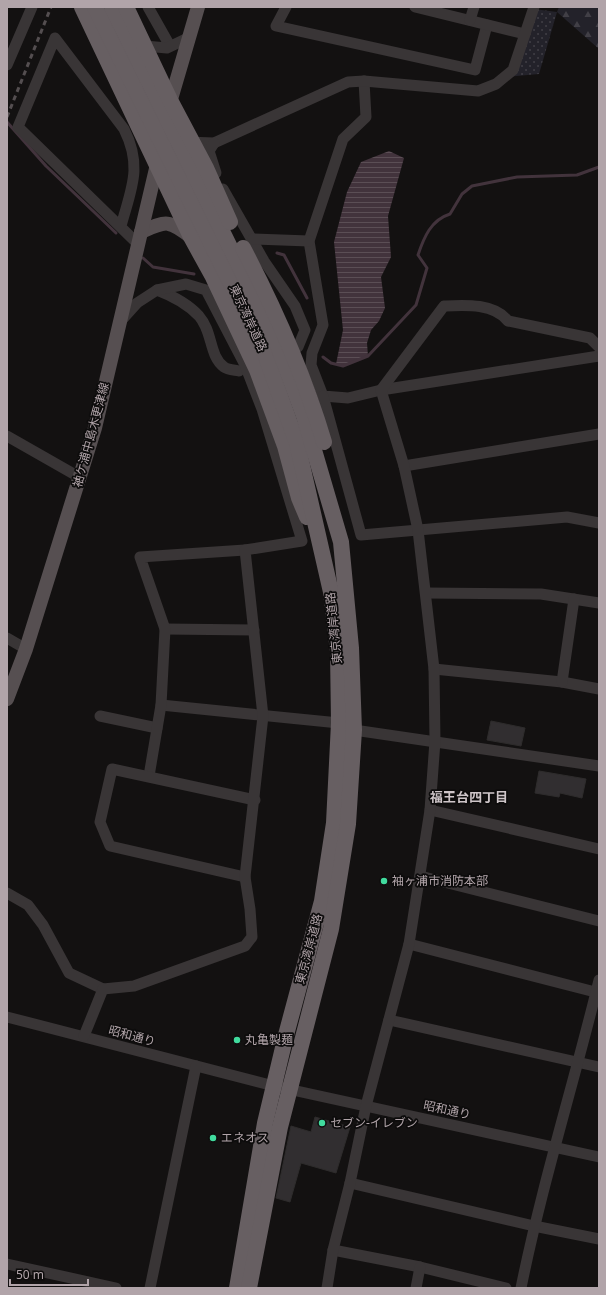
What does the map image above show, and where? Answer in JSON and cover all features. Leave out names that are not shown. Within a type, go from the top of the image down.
[{"type":"highway","points":[[82,7],[159,158],[190,237],[212,276],[257,370],[285,446],[299,498],[323,551]]},
{"type":"highway","name":"東京湾岸道路","points":[[95,7],[264,351],[297,443],[323,551],[331,592],[338,651],[339,723],[334,823],[322,902],[281,1088],[249,1288]]},
{"type":"highway","name":"東京湾岸道路","points":[[112,7],[277,343],[304,416],[341,542],[352,648],[354,730],[348,824],[331,930],[281,1088],[265,1123],[237,1288]]},
{"type":"highway","points":[[126,7],[170,100],[193,141],[232,227],[270,299],[310,397],[336,484],[341,542]]},
{"type":"main road","name":"袖ケ浦中島木更津線","points":[[7,700],[26,649],[95,428],[159,158],[170,100],[198,7]]},
{"type":"main road","points":[[139,238],[162,222],[176,226],[190,237]]},
{"type":"street","points":[[7,65],[32,7]]},
{"type":"street","points":[[148,7],[170,46]]},
{"type":"street","points":[[286,7],[276,26],[475,70],[487,25]]},
{"type":"street","points":[[415,7],[525,34]]},
{"type":"street","points":[[470,20],[474,7]]},
{"type":"street","points":[[159,158],[175,144],[193,141],[214,143],[320,93],[348,82],[364,81],[478,91],[496,84],[512,70],[534,7]]},
{"type":"street","points":[[121,226],[134,179],[135,160],[131,143],[124,129],[55,38],[18,127],[121,226],[139,238]]},
{"type":"street","points":[[145,46],[167,48],[188,38]]},
{"type":"street","points":[[364,81],[366,117],[344,139],[309,241],[323,325],[312,353],[311,365],[323,396],[361,535],[567,517],[599,523]]},
{"type":"street","points":[[214,143],[209,151],[211,163],[228,199],[253,238],[264,261],[294,306],[305,330],[298,346]]},
{"type":"street","points":[[253,238],[309,241]]},
{"type":"street","points":[[119,323],[137,304],[157,290],[186,284],[206,290],[245,365],[262,409],[302,541],[245,550],[140,557],[165,628],[161,705],[149,776]]},
{"type":"street","points":[[157,290],[180,300],[199,316],[210,334],[214,356],[225,368],[239,371]]},
{"type":"street","points":[[381,390],[444,306],[470,304],[502,313],[508,321],[590,338],[599,348]]},
{"type":"street","points":[[323,396],[348,398],[381,390],[599,356]]},
{"type":"street","points":[[326,1288],[333,1250],[350,1183],[366,1106],[409,944],[430,810],[435,741],[434,668],[418,530],[404,466],[381,390]]},
{"type":"street","points":[[404,466],[599,434]]},
{"type":"street","points":[[7,436],[80,477]]},
{"type":"street","points":[[7,892],[28,904],[43,925],[69,972],[103,989],[134,986],[245,946],[252,937],[250,909],[245,877],[255,800],[263,716],[245,550]]},
{"type":"street","points":[[426,593],[541,594],[599,603]]},
{"type":"street","points":[[562,682],[574,598]]},
{"type":"street","points":[[165,628],[254,630]]},
{"type":"street","points":[[7,638],[26,649]]},
{"type":"street","points":[[434,668],[562,682],[599,688]]},
{"type":"street","points":[[161,705],[339,723]]},
{"type":"street","points":[[100,716],[157,728]]},
{"type":"street","points":[[354,730],[599,766]]},
{"type":"street","points":[[245,877],[110,846],[100,822],[112,769],[255,800]]},
{"type":"street","points":[[430,810],[599,849]]},
{"type":"street","points":[[420,876],[599,921]]},
{"type":"street","points":[[409,944],[598,993]]},
{"type":"street","points":[[521,1288],[534,1226],[598,993],[599,980]]},
{"type":"street","points":[[84,1036],[103,989]]},
{"type":"street","name":"昭和通り","points":[[7,1017],[281,1088],[599,1157]]},
{"type":"street","points":[[389,1020],[579,1061],[599,1067]]},
{"type":"street","points":[[150,1288],[196,1066]]},
{"type":"street","points":[[350,1183],[534,1226],[599,1238]]},
{"type":"street","points":[[333,1250],[420,1267],[506,1288]]},
{"type":"street","points":[[7,1264],[116,1288]]},
{"type":"street","points":[[416,1288],[420,1267]]},
{"type":"green space","points":[[559,7],[599,7],[599,49],[557,12]]},
{"type":"green space","points":[[534,9],[557,12],[539,74],[505,77]]},
{"type":"shaded area","points":[[389,151],[404,158],[388,216],[391,257],[381,277],[385,308],[379,321],[371,330],[367,343],[368,356],[343,366],[336,364],[343,330],[334,242],[347,192],[361,162]]},
{"type":"building","points":[[491,721],[525,728],[521,746],[487,740]]},
{"type":"building","points":[[539,771],[586,779],[582,798],[560,793],[559,797],[535,793]]},
{"type":"building","points":[[315,1117],[350,1127],[336,1173],[301,1163],[290,1202],[276,1198],[291,1126],[311,1132]]},
{"type":"waterway","points":[[7,122],[46,166],[116,233]]},
{"type":"waterway","points":[[323,357],[331,363],[343,366],[368,356],[416,305],[427,268],[418,255],[423,242],[433,225],[438,220],[450,214],[462,194],[472,186],[517,177],[577,175],[599,167]]},
{"type":"waterway","points":[[277,253],[284,255],[307,298]]},
{"type":"waterway","points":[[143,258],[153,267],[194,274]]},
{"type":"railway","points":[[7,117],[51,7]]},
{"type":"place","name":"袖ヶ浦市消防本部","points":[[384,881]]},
{"type":"place","name":"丸亀製麺","points":[[237,1040]]},
{"type":"place","name":"セブン-イレブン","points":[[322,1123]]},
{"type":"place","name":"エネオス","points":[[213,1138]]},
{"type":"district","name":"福王台四丁目","points":[[469,797]]}]
